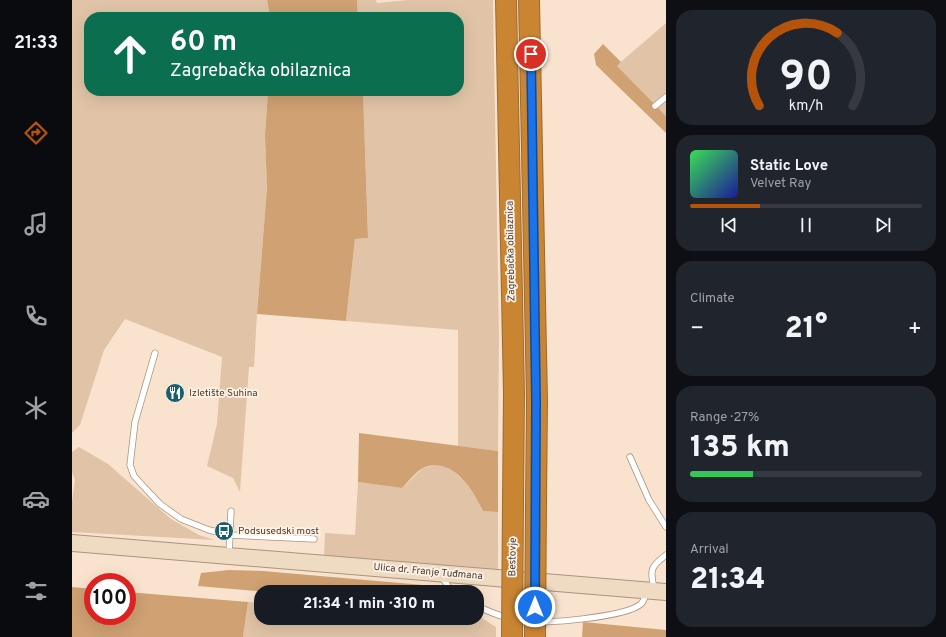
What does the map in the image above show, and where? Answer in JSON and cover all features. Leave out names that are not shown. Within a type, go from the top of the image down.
[{"type":"highway","name":"Zagrebačka obilaznica","points":[[506,0],[514,394],[513,502]]},
{"type":"highway","points":[[529,0],[536,370],[535,637]]},
{"type":"highway","name":"Bestovje","points":[[512,637],[513,502]]},
{"type":"main road","name":"Ulica dr. Franje Tuđmana","points":[[72,543],[189,553],[229,559],[445,573],[655,592]]},
{"type":"lane","points":[[655,106],[666,96]]},
{"type":"lane","points":[[155,353],[135,422],[130,466],[134,476],[160,504],[181,519],[209,530],[230,535],[314,539]]},
{"type":"lane","points":[[630,457],[649,500],[664,519],[666,527]]},
{"type":"lane","points":[[229,559],[231,511]]},
{"type":"lane","points":[[484,609],[520,621],[558,622],[609,614],[637,606],[655,592],[651,574],[653,566],[666,555]]},
{"type":"lane","points":[[445,573],[444,580],[447,585]]},
{"type":"shaded area","points":[[72,0],[267,0],[269,12],[84,12],[84,96],[268,96],[265,135],[267,188],[254,367],[249,367],[240,492],[233,478],[207,466],[217,424],[222,357],[125,319],[104,350],[80,425],[72,433]]},
{"type":"shaded area","points":[[267,0],[357,0],[358,12],[269,12]]},
{"type":"shaded area","points":[[357,0],[376,0],[377,3],[407,0],[493,0],[499,333],[498,451],[458,446],[458,330],[346,321],[355,239],[368,238],[363,96],[464,96],[464,12],[358,12]]},
{"type":"shaded area","points":[[666,23],[666,116],[616,66]]},
{"type":"shaded area","points":[[603,44],[621,62],[617,66],[666,116],[666,133],[596,65],[594,54]]},
{"type":"shaded area","points":[[268,96],[363,96],[368,238],[355,239],[346,321],[257,314],[267,188],[265,135]]},
{"type":"shaded area","points":[[359,433],[498,451],[498,512],[483,511],[474,494],[461,477],[453,471],[435,465],[425,467],[416,473],[402,488],[358,482]]},
{"type":"shaded area","points":[[79,447],[108,464],[171,519],[199,535],[215,540],[72,532],[72,502],[75,480],[72,472],[72,452]]},
{"type":"shaded area","points":[[439,464],[447,467],[466,483],[483,511],[498,512],[498,571],[324,557],[325,533],[355,535],[358,482],[402,488],[423,468]]},
{"type":"shaded area","points":[[229,570],[263,571],[423,585],[254,585],[254,591],[198,586],[201,573]]},
{"type":"shaded area","points":[[72,587],[84,588],[84,625],[136,625],[136,593],[248,602],[243,637],[72,637]]},
{"type":"shaded area","points":[[248,602],[254,602],[254,625],[484,625],[484,619],[496,627],[496,637],[243,637]]},
{"type":"shaded area","points":[[583,622],[666,630],[666,637],[582,637]]},
{"type":"place","name":"Izletište Suhina","points":[[175,393]]},
{"type":"place","name":"Podsusedski most","points":[[224,531]]},
{"type":"route","points":[[531,54],[536,401],[535,607]]}]
